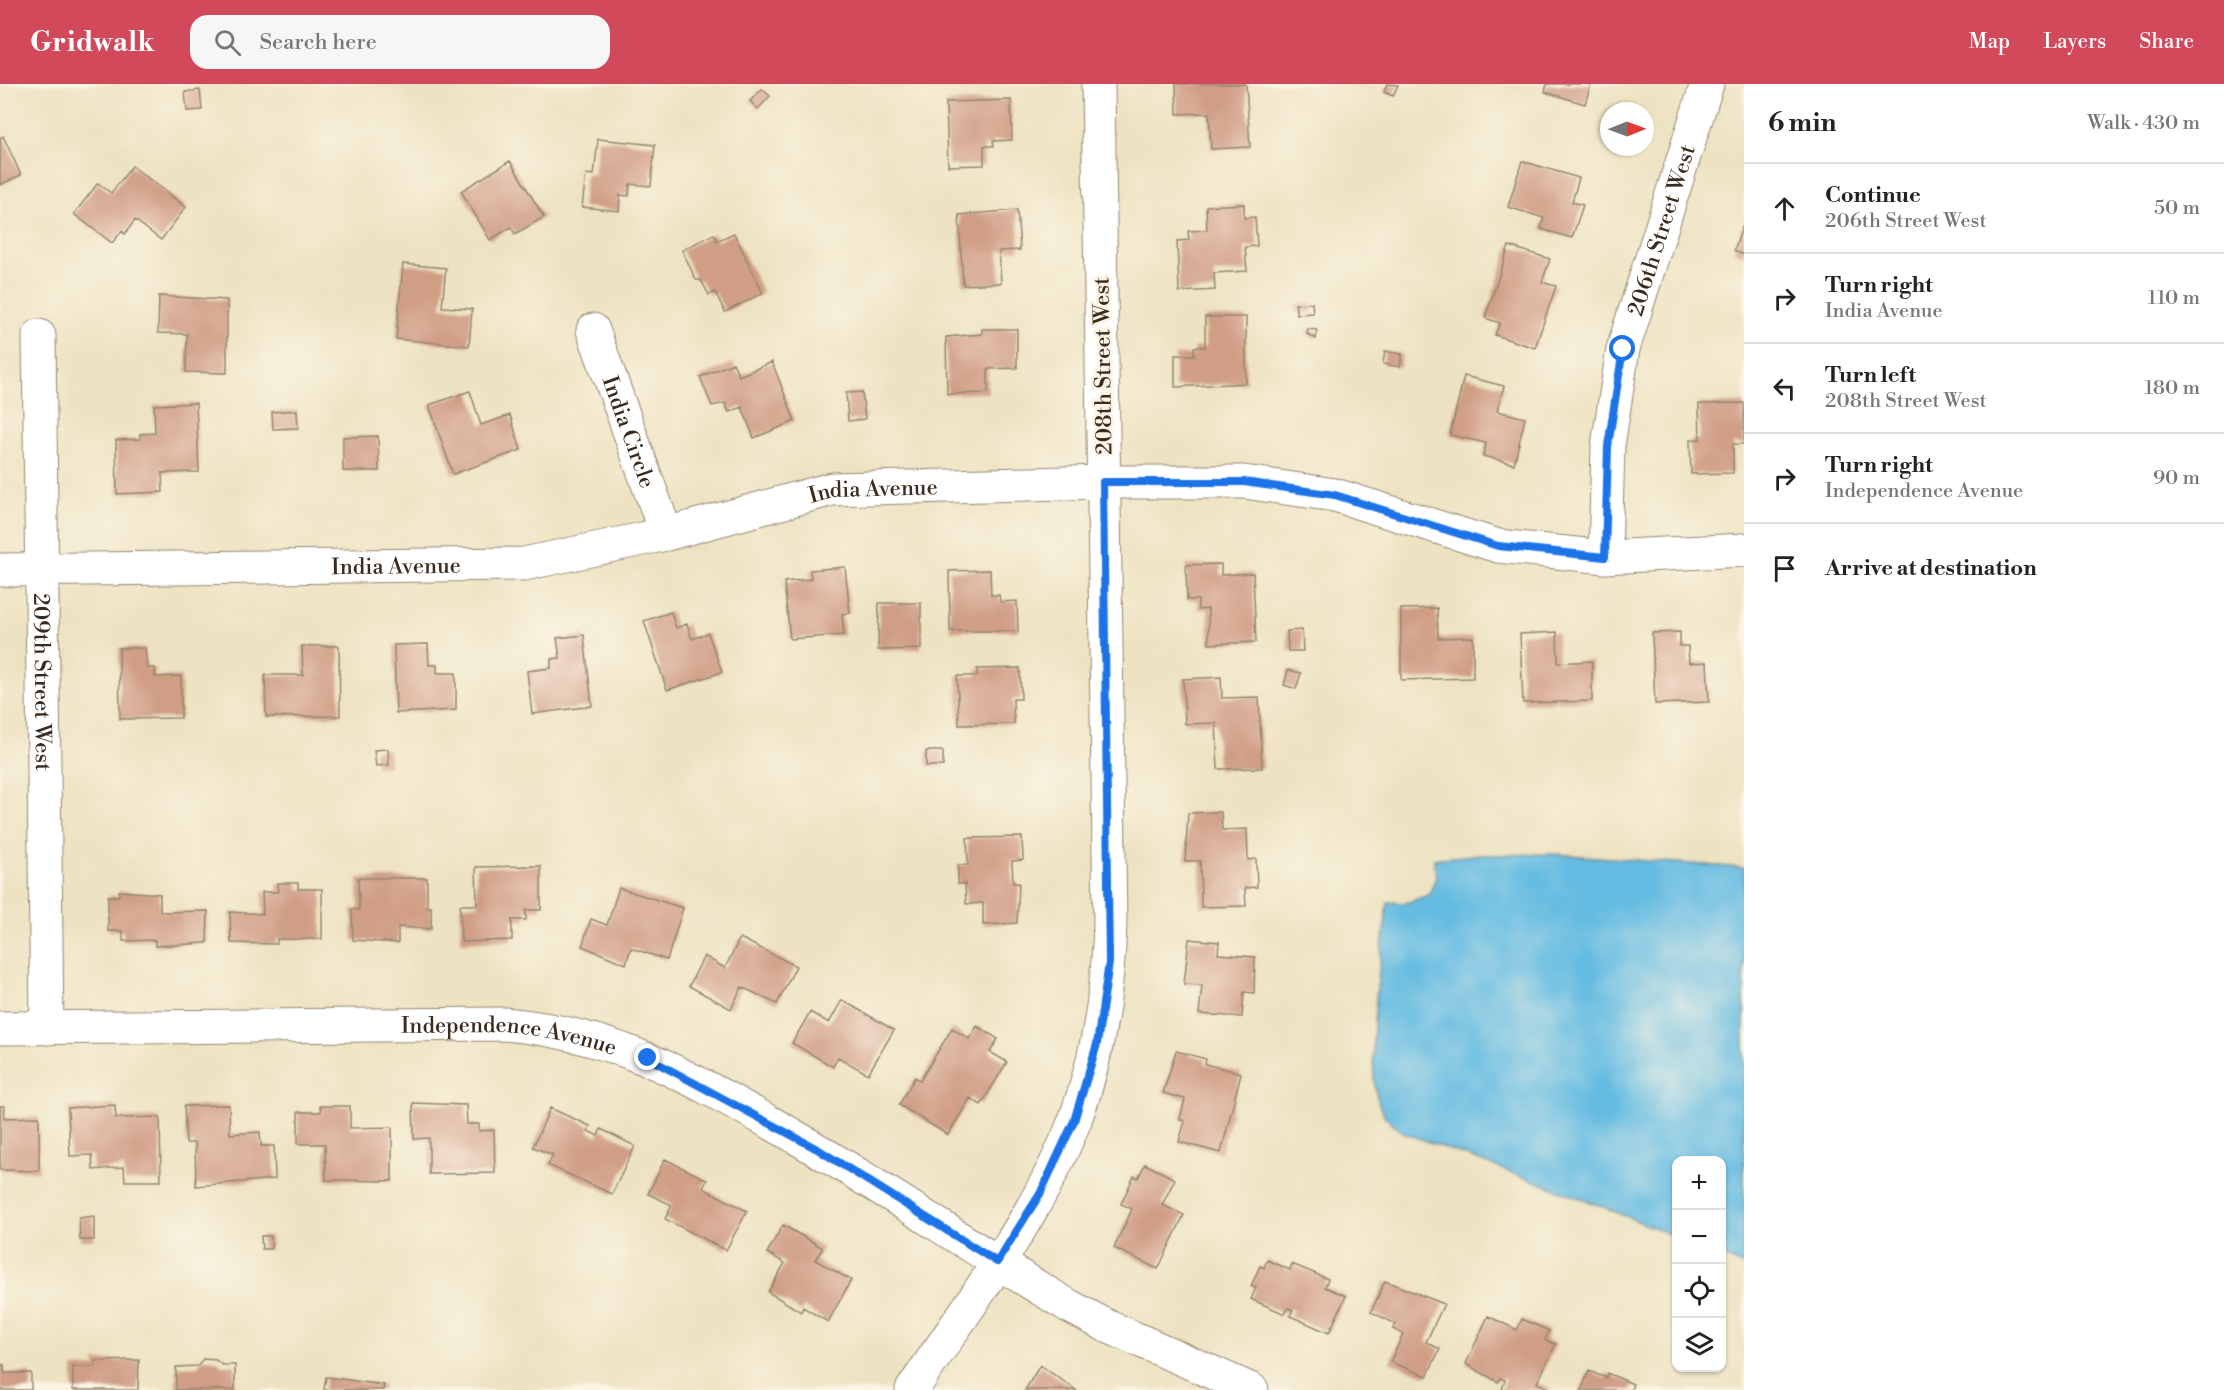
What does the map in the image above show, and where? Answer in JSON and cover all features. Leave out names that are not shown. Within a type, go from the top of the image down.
[{"type":"street","name":"208th Street West","points":[[912,1390],[1040,1194],[1074,1121],[1097,1044],[1109,963],[1098,84]]},
{"type":"street","name":"206th Street West","points":[[1605,557],[1608,446],[1623,349],[1707,84]]},
{"type":"street","name":"India Circle","points":[[593,330],[666,534]]},
{"type":"street","name":"209th Street West","points":[[39,336],[47,1028]]},
{"type":"street","name":"India Avenue","points":[[0,570],[524,564],[666,534],[832,489],[1103,482],[1244,482],[1323,493],[1498,546],[1605,557],[1744,550]]},
{"type":"street","name":"Independence Avenue","points":[[0,1028],[489,1024],[530,1026],[579,1035],[648,1058],[744,1108],[846,1166],[997,1262],[1107,1326],[1252,1390]]},
{"type":"water","points":[[1556,854],[1744,868],[1744,1266],[1726,1258],[1726,1156],[1672,1156],[1672,1235],[1601,1206],[1402,1132],[1387,1119],[1381,1109],[1376,1090],[1373,1038],[1388,902],[1406,903],[1429,895],[1436,877],[1434,859],[1473,855]]},
{"type":"building","points":[[1176,84],[1246,84],[1250,147],[1211,149],[1209,113],[1177,114]]},
{"type":"building","points":[[1387,84],[1398,85],[1393,96],[1384,92]]},
{"type":"building","points":[[1547,84],[1591,84],[1585,104],[1545,92]]},
{"type":"building","points":[[762,89],[770,96],[758,109],[750,101]]},
{"type":"building","points":[[200,90],[202,110],[187,111],[185,92]]},
{"type":"building","points":[[1011,100],[1012,140],[993,141],[994,146],[984,146],[984,165],[948,166],[946,102]]},
{"type":"building","points":[[3,136],[21,175],[0,185],[0,138]]},
{"type":"building","points":[[598,139],[655,145],[651,186],[630,184],[629,196],[620,195],[619,211],[582,207],[586,174],[594,175]]},
{"type":"building","points":[[510,161],[544,217],[515,234],[511,227],[490,240],[461,191]]},
{"type":"building","points":[[1522,161],[1579,178],[1572,202],[1583,205],[1572,238],[1541,229],[1544,218],[1508,207]]},
{"type":"building","points":[[132,166],[186,207],[161,240],[135,220],[125,234],[122,231],[112,243],[74,214],[98,183],[111,193]]},
{"type":"building","points":[[1244,204],[1244,218],[1255,217],[1257,246],[1245,247],[1247,271],[1214,273],[1215,290],[1179,292],[1177,241],[1189,240],[1188,231],[1207,230],[1206,206]]},
{"type":"building","points":[[1017,210],[1020,250],[999,251],[1001,283],[963,285],[959,215]]},
{"type":"building","points":[[1744,222],[1744,255],[1734,251]]},
{"type":"building","points":[[734,233],[763,293],[725,312],[715,292],[709,295],[701,280],[696,280],[682,250],[714,234],[717,241]]},
{"type":"building","points":[[1509,246],[1550,259],[1542,282],[1556,286],[1535,348],[1495,335],[1500,323],[1485,318]]},
{"type":"building","points":[[403,264],[446,268],[442,307],[472,309],[469,346],[396,339]]},
{"type":"building","points":[[159,296],[227,300],[227,373],[186,372],[187,334],[158,333]]},
{"type":"building","points":[[1312,303],[1313,313],[1297,314],[1295,304]]},
{"type":"building","points":[[1205,317],[1246,317],[1246,383],[1175,387],[1175,355],[1194,355],[1194,347],[1205,347]]},
{"type":"building","points":[[982,329],[1017,329],[1017,368],[988,369],[988,393],[947,394],[946,337],[982,334]]},
{"type":"building","points":[[1308,329],[1317,330],[1316,339],[1307,334]]},
{"type":"building","points":[[1385,351],[1402,354],[1400,367],[1383,364]]},
{"type":"building","points":[[772,362],[795,421],[754,438],[742,407],[729,412],[725,403],[712,406],[700,377],[733,363],[739,376]]},
{"type":"building","points":[[1464,376],[1504,386],[1497,411],[1525,418],[1514,464],[1483,456],[1486,443],[1450,435]]},
{"type":"building","points":[[470,391],[481,425],[510,415],[521,450],[453,474],[429,405]]},
{"type":"building","points":[[862,392],[865,419],[848,421],[846,393]]},
{"type":"building","points":[[196,403],[199,472],[162,473],[163,492],[117,494],[116,440],[140,439],[140,434],[155,433],[154,405]]},
{"type":"building","points":[[1744,403],[1744,444],[1733,444],[1733,473],[1691,474],[1690,440],[1700,439],[1699,404]]},
{"type":"building","points":[[297,410],[298,428],[273,429],[272,412]]},
{"type":"building","points":[[378,436],[379,471],[343,471],[343,437]]},
{"type":"building","points":[[1221,564],[1221,575],[1253,573],[1256,642],[1209,644],[1208,609],[1198,610],[1198,600],[1187,600],[1186,565]]},
{"type":"building","points":[[845,567],[850,613],[842,614],[844,635],[790,639],[784,582],[811,579],[810,570]]},
{"type":"building","points":[[990,570],[991,595],[999,595],[1000,602],[1017,601],[1018,631],[950,631],[949,571]]},
{"type":"building","points":[[879,603],[921,603],[921,649],[878,650]]},
{"type":"building","points":[[1437,608],[1438,638],[1473,637],[1473,678],[1401,680],[1401,609]]},
{"type":"building","points":[[671,612],[676,628],[687,624],[692,639],[708,633],[722,672],[667,690],[644,621]]},
{"type":"building","points":[[1302,630],[1303,651],[1288,651],[1287,631]]},
{"type":"building","points":[[1557,632],[1558,663],[1592,661],[1592,701],[1523,703],[1520,634]]},
{"type":"building","points":[[1680,632],[1680,646],[1688,646],[1689,663],[1707,662],[1709,702],[1655,704],[1652,633]]},
{"type":"building","points":[[584,635],[592,706],[532,714],[527,671],[551,668],[551,659],[560,658],[557,638]]},
{"type":"building","points":[[428,644],[429,665],[437,665],[437,673],[456,673],[456,710],[396,713],[394,645]]},
{"type":"building","points":[[302,646],[339,646],[340,716],[266,717],[265,675],[303,675]]},
{"type":"building","points":[[119,648],[145,648],[147,668],[155,668],[155,677],[181,676],[181,718],[120,719]]},
{"type":"building","points":[[1020,668],[1021,699],[1013,699],[1014,724],[959,725],[957,676],[977,676],[977,669]]},
{"type":"building","points":[[1288,670],[1301,673],[1296,689],[1284,685]]},
{"type":"building","points":[[1221,677],[1222,698],[1259,697],[1262,768],[1218,769],[1216,723],[1185,724],[1183,679]]},
{"type":"building","points":[[388,749],[389,765],[376,766],[374,750]]},
{"type":"building","points":[[926,751],[943,751],[943,766],[926,766]]},
{"type":"building","points":[[1221,812],[1222,830],[1247,829],[1248,860],[1256,859],[1257,887],[1245,888],[1246,906],[1201,907],[1200,861],[1185,861],[1188,813]]},
{"type":"building","points":[[1022,837],[1023,860],[1012,861],[1013,883],[1019,883],[1017,923],[983,925],[983,903],[966,904],[965,884],[958,884],[958,865],[968,865],[967,838]]},
{"type":"building","points":[[541,866],[541,910],[526,910],[526,920],[512,920],[512,940],[461,942],[460,905],[477,905],[476,867]]},
{"type":"building","points":[[358,878],[427,878],[427,907],[431,907],[431,929],[398,927],[398,943],[353,940],[352,909],[359,910]]},
{"type":"building","points":[[277,883],[298,883],[298,889],[322,889],[322,939],[277,939],[277,944],[231,943],[230,912],[263,914],[262,892],[278,892]]},
{"type":"building","points":[[619,888],[683,908],[667,960],[631,948],[626,964],[582,946],[591,919],[607,925]]},
{"type":"building","points":[[119,891],[160,894],[160,912],[208,911],[207,943],[155,946],[155,940],[123,941],[123,931],[108,931],[108,896],[119,896]]},
{"type":"building","points":[[740,938],[796,966],[777,1004],[742,987],[731,1009],[689,986],[704,956],[725,968]]},
{"type":"building","points":[[1189,939],[1219,942],[1218,954],[1255,957],[1254,993],[1244,992],[1242,1017],[1199,1014],[1202,985],[1184,984]]},
{"type":"building","points":[[842,1000],[894,1030],[868,1074],[838,1057],[833,1067],[792,1043],[810,1012],[829,1023]]},
{"type":"building","points":[[977,1026],[998,1039],[990,1052],[1007,1062],[981,1105],[970,1098],[948,1135],[899,1105],[915,1077],[920,1081],[952,1028],[969,1039]]},
{"type":"building","points":[[1176,1051],[1206,1059],[1205,1064],[1241,1073],[1221,1153],[1179,1142],[1185,1121],[1180,1119],[1185,1099],[1163,1093]]},
{"type":"building","points":[[413,1103],[466,1105],[467,1124],[479,1124],[479,1131],[494,1130],[495,1173],[429,1174],[429,1138],[414,1139]]},
{"type":"building","points":[[115,1105],[116,1118],[160,1117],[161,1181],[125,1181],[124,1167],[93,1170],[92,1155],[70,1156],[68,1108]]},
{"type":"building","points":[[229,1105],[230,1134],[260,1132],[261,1146],[274,1146],[275,1179],[196,1186],[195,1143],[186,1143],[184,1106]]},
{"type":"building","points":[[0,1106],[5,1106],[4,1118],[39,1117],[39,1171],[0,1170]]},
{"type":"building","points":[[320,1106],[350,1106],[350,1128],[392,1127],[392,1181],[326,1180],[325,1144],[298,1144],[298,1112],[321,1112]]},
{"type":"building","points":[[550,1108],[590,1126],[588,1131],[598,1136],[601,1129],[635,1146],[612,1194],[548,1165],[553,1155],[533,1147]]},
{"type":"building","points":[[665,1159],[707,1180],[703,1188],[747,1211],[726,1250],[665,1219],[672,1205],[648,1194]]},
{"type":"building","points":[[1145,1164],[1175,1179],[1162,1205],[1184,1215],[1158,1269],[1114,1248],[1132,1209],[1121,1204],[1134,1176],[1138,1178]]},
{"type":"building","points":[[94,1216],[94,1240],[80,1240],[79,1218]]},
{"type":"building","points":[[783,1225],[823,1248],[815,1260],[851,1280],[828,1322],[803,1307],[801,1312],[768,1292],[785,1263],[767,1253]]},
{"type":"building","points":[[261,1236],[271,1236],[271,1249],[262,1249]]},
{"type":"building","points":[[1267,1260],[1290,1270],[1292,1264],[1328,1279],[1325,1287],[1346,1296],[1329,1333],[1290,1316],[1293,1310],[1288,1308],[1285,1314],[1251,1299],[1256,1288],[1251,1286],[1260,1266],[1264,1268]]},
{"type":"building","points":[[1385,1281],[1444,1304],[1426,1342],[1440,1349],[1427,1376],[1390,1362],[1403,1334],[1393,1329],[1396,1324],[1371,1312]]},
{"type":"building","points":[[1488,1316],[1517,1330],[1522,1319],[1549,1331],[1545,1340],[1556,1344],[1537,1383],[1553,1390],[1502,1390],[1505,1380],[1500,1378],[1498,1382],[1466,1364]]},
{"type":"building","points":[[203,1359],[216,1360],[222,1365],[235,1365],[235,1390],[176,1390],[176,1367],[198,1366]]},
{"type":"building","points":[[139,1360],[138,1390],[73,1390],[73,1367],[95,1367],[95,1361]]},
{"type":"building","points":[[0,1365],[4,1365],[4,1373],[31,1373],[31,1390],[0,1390]]},
{"type":"building","points":[[1040,1365],[1076,1390],[1025,1390]]},
{"type":"building","points":[[1589,1371],[1606,1378],[1607,1373],[1633,1384],[1631,1390],[1581,1390]]},
{"type":"building","points":[[326,1377],[384,1385],[383,1390],[324,1390]]},
{"type":"route","points":[[648,1058],[819,1150],[997,1262],[1040,1194],[1074,1121],[1097,1044],[1109,963],[1103,482],[1244,482],[1335,495],[1498,546],[1605,557],[1608,446],[1623,349]]}]
